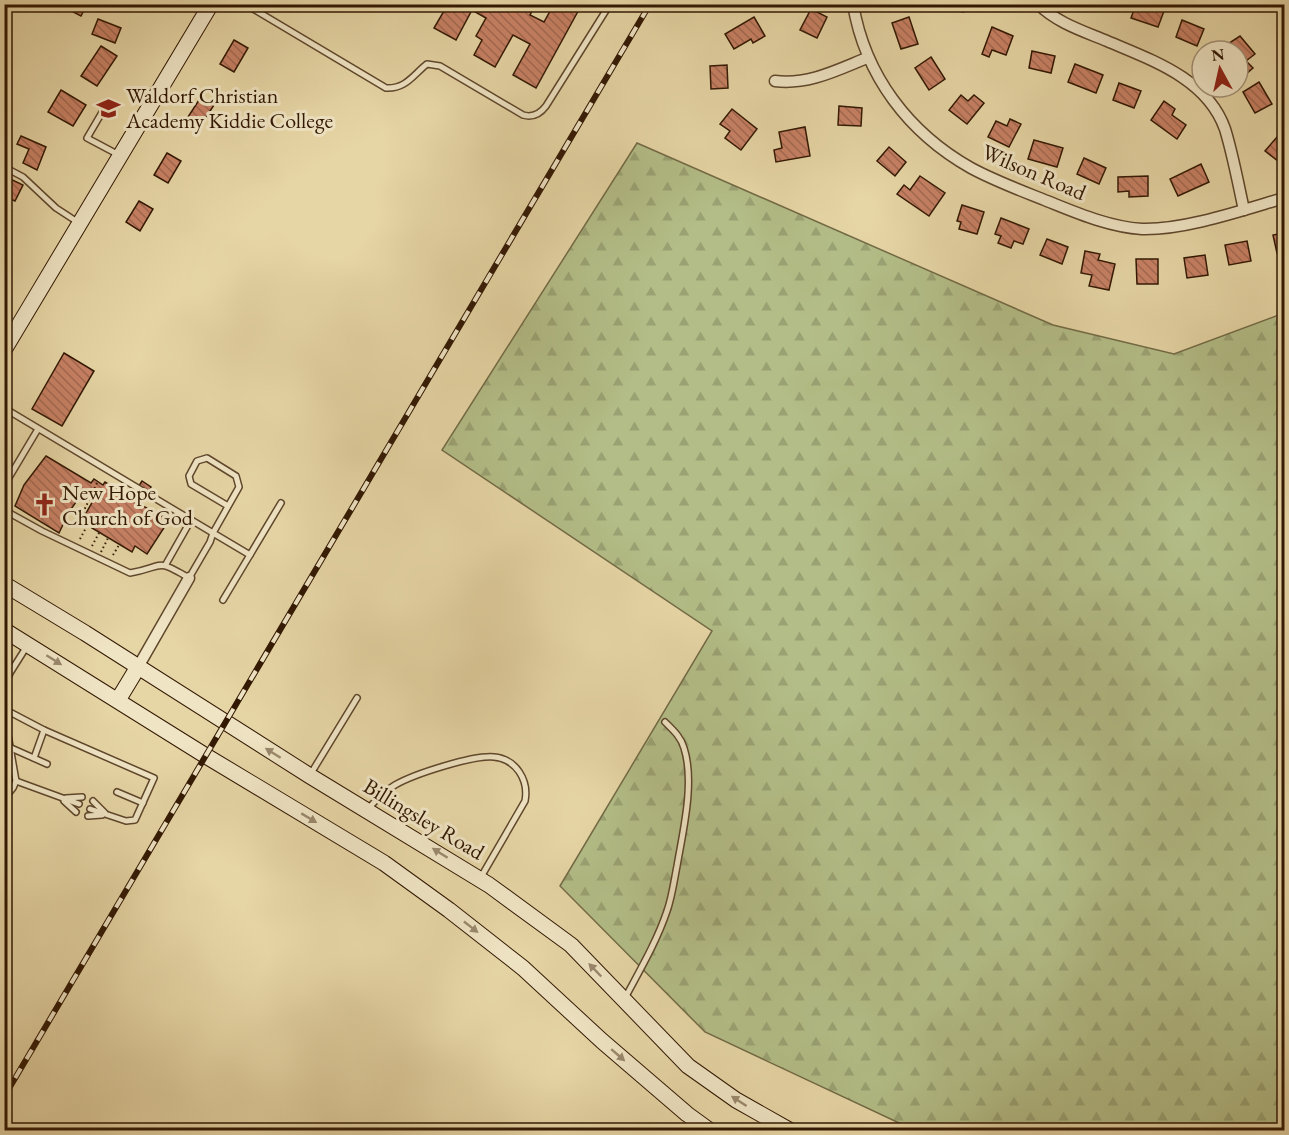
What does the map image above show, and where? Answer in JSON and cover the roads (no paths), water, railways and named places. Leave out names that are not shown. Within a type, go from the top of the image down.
[{"type":"main road","points":[[4,350],[211,4]]},
{"type":"main road","name":"Billingsley Road","points":[[4,584],[310,777],[480,879],[571,945],[688,1066],[736,1100],[789,1131]]},
{"type":"main road","points":[[4,630],[206,756],[384,863],[523,968],[602,1041],[709,1131]]},
{"type":"main road","points":[[118,700],[138,667]]},
{"type":"street","name":"Wilson Road","points":[[853,4],[867,58],[899,108],[950,155],[973,169],[1074,212],[1113,224],[1137,228],[1183,224],[1284,198]]},
{"type":"street","points":[[1038,4],[1065,24],[1168,68],[1191,83],[1215,111],[1224,127],[1244,210]]},
{"type":"street","points":[[775,81],[797,82],[815,78],[867,58]]},
{"type":"street","points":[[138,667],[189,578]]},
{"type":"lane","points":[[245,4],[386,88],[402,86],[427,64],[434,64],[529,117],[541,113],[610,4]]},
{"type":"lane","points":[[104,109],[87,138],[121,156]]},
{"type":"lane","points":[[4,167],[23,177],[56,208],[81,224]]},
{"type":"lane","points":[[4,408],[250,555]]},
{"type":"lane","points":[[4,486],[38,429]]},
{"type":"lane","points":[[4,510],[74,548],[130,573],[166,564],[189,578],[239,487],[236,476],[207,458],[197,461],[189,476],[191,484],[228,506]]},
{"type":"lane","points":[[223,600],[281,503]]},
{"type":"lane","points":[[166,564],[191,520]]},
{"type":"lane","points":[[4,689],[10,673],[28,644]]},
{"type":"lane","points":[[310,777],[357,698]]},
{"type":"lane","points":[[4,711],[154,778],[135,820],[126,821],[90,809]]},
{"type":"lane","points":[[4,711],[16,781],[4,799]]},
{"type":"lane","points":[[624,999],[653,945],[668,910],[682,835],[688,765],[678,734],[665,722]]},
{"type":"lane","points":[[33,758],[44,730]]},
{"type":"lane","points":[[11,748],[47,764]]},
{"type":"lane","points":[[367,810],[380,794],[418,774],[456,763],[490,757],[507,761],[524,778],[527,789],[525,801],[480,879]]},
{"type":"lane","points":[[16,781],[79,804]]},
{"type":"lane","points":[[117,792],[143,803]]},
{"type":"lane","points":[[61,798],[82,797]]},
{"type":"lane","points":[[61,798],[76,812]]},
{"type":"lane","points":[[93,801],[106,814]]},
{"type":"lane","points":[[88,816],[106,814]]},
{"type":"railway","points":[[4,1097],[650,4]]},
{"type":"place","name":"Waldorf Christian Academy Kiddie College","points":[[108,108]]},
{"type":"place","name":"New Hope Church of God","points":[[44,505]]}]
